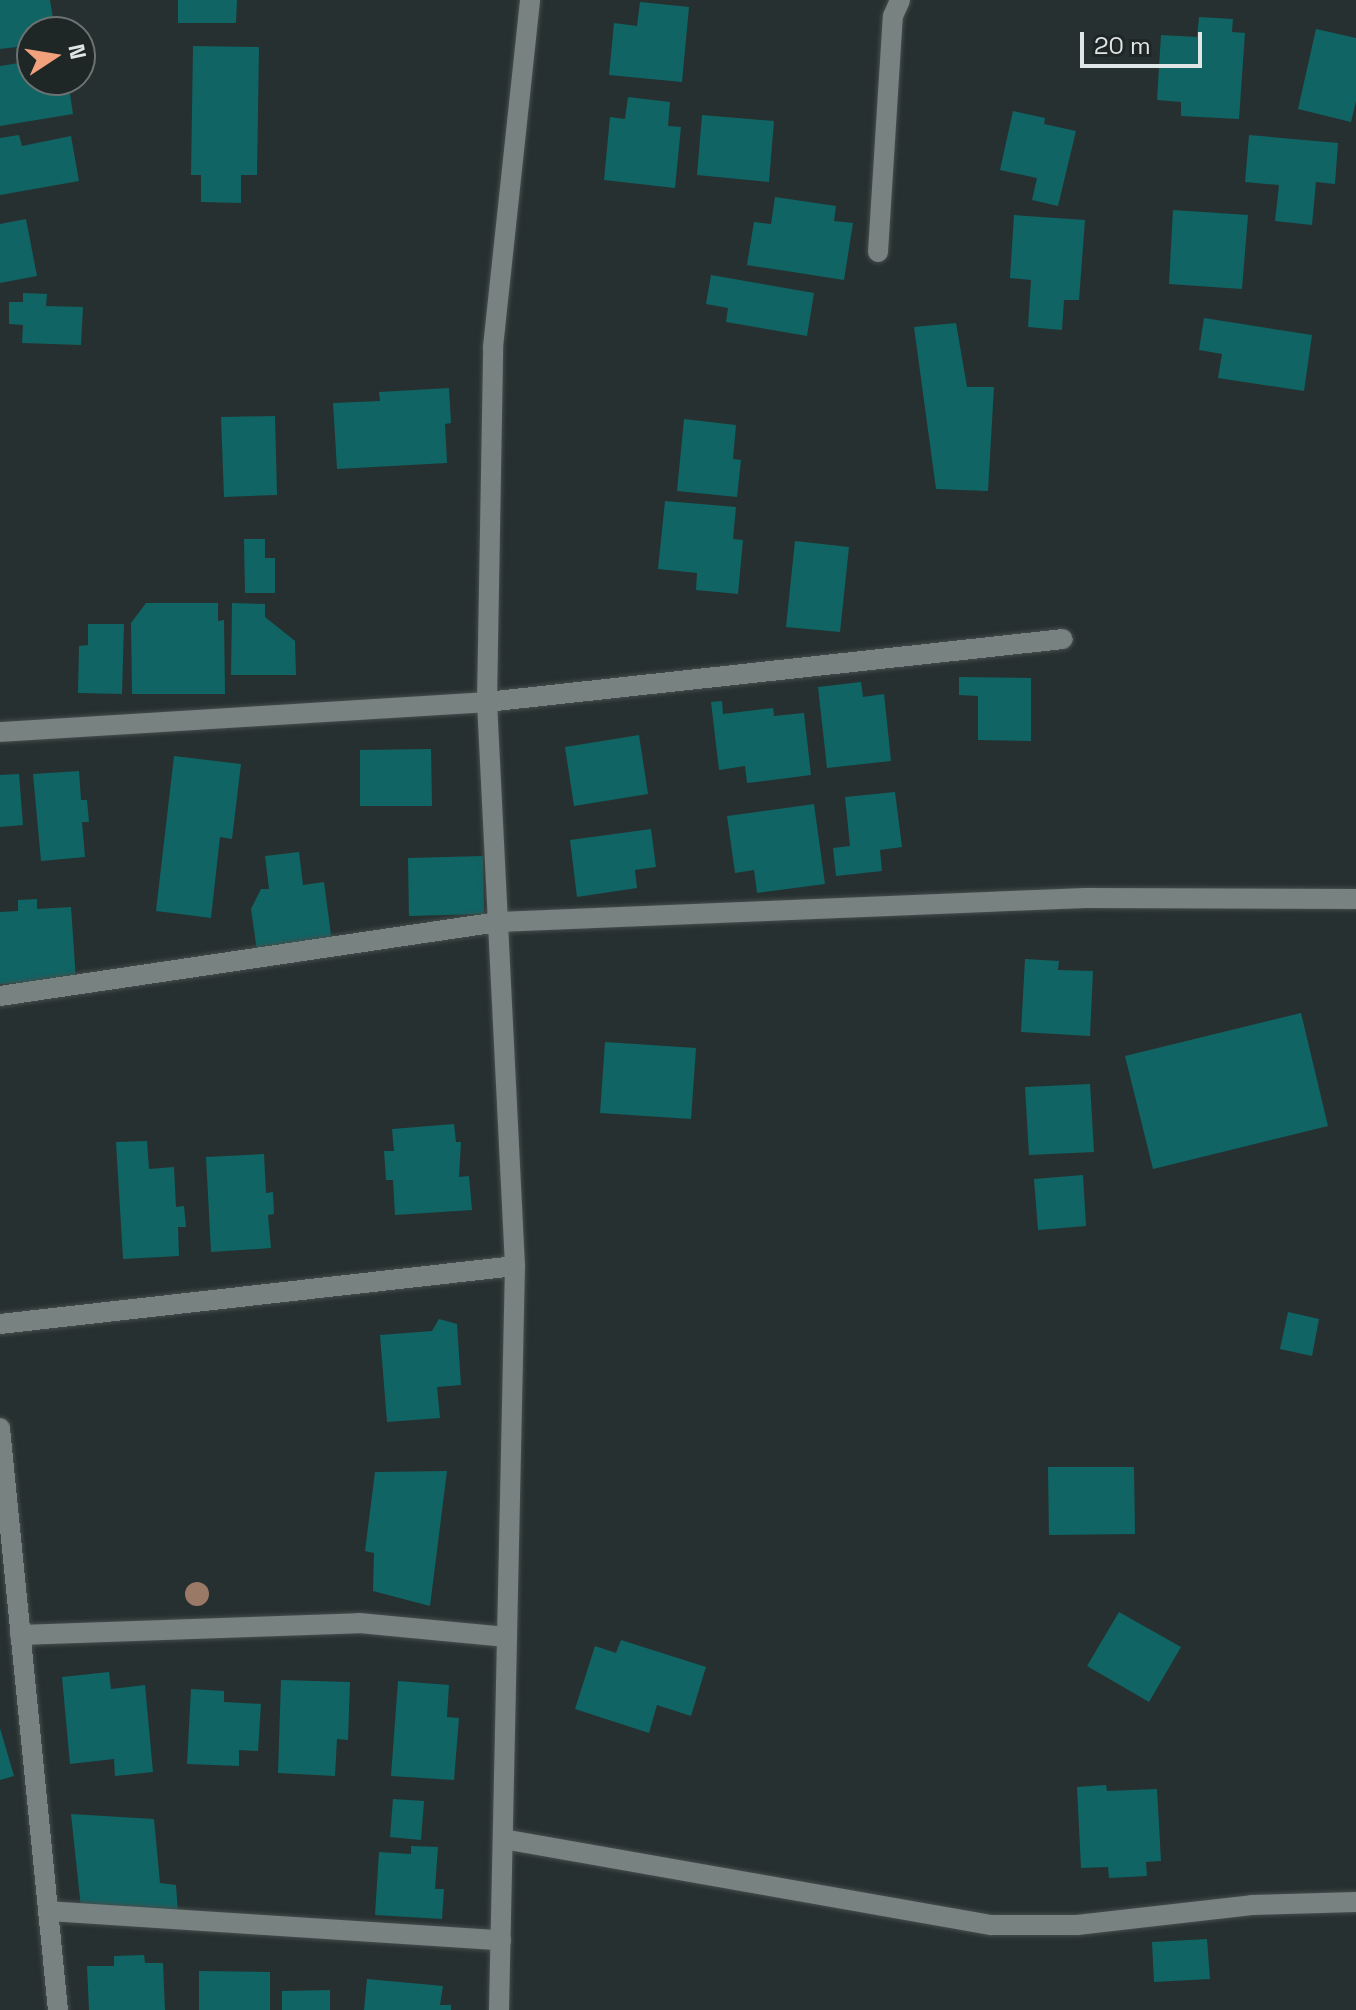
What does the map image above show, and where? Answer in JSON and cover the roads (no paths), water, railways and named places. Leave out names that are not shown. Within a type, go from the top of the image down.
[{"type":"street","points":[[499,2010],[515,1266],[487,702],[493,347],[530,0]]},
{"type":"street","points":[[878,252],[893,16],[900,0]]},
{"type":"street","points":[[0,732],[487,702],[1063,639]]},
{"type":"street","points":[[0,996],[498,922],[1086,898],[1356,899]]},
{"type":"street","points":[[0,1324],[515,1266]]},
{"type":"street","points":[[0,1428],[58,2010]]},
{"type":"street","points":[[20,1635],[359,1623],[506,1637]]},
{"type":"street","points":[[503,1839],[991,1925],[1077,1925],[1252,1905],[1356,1902]]},
{"type":"street","points":[[48,1911],[501,1940]]}]
